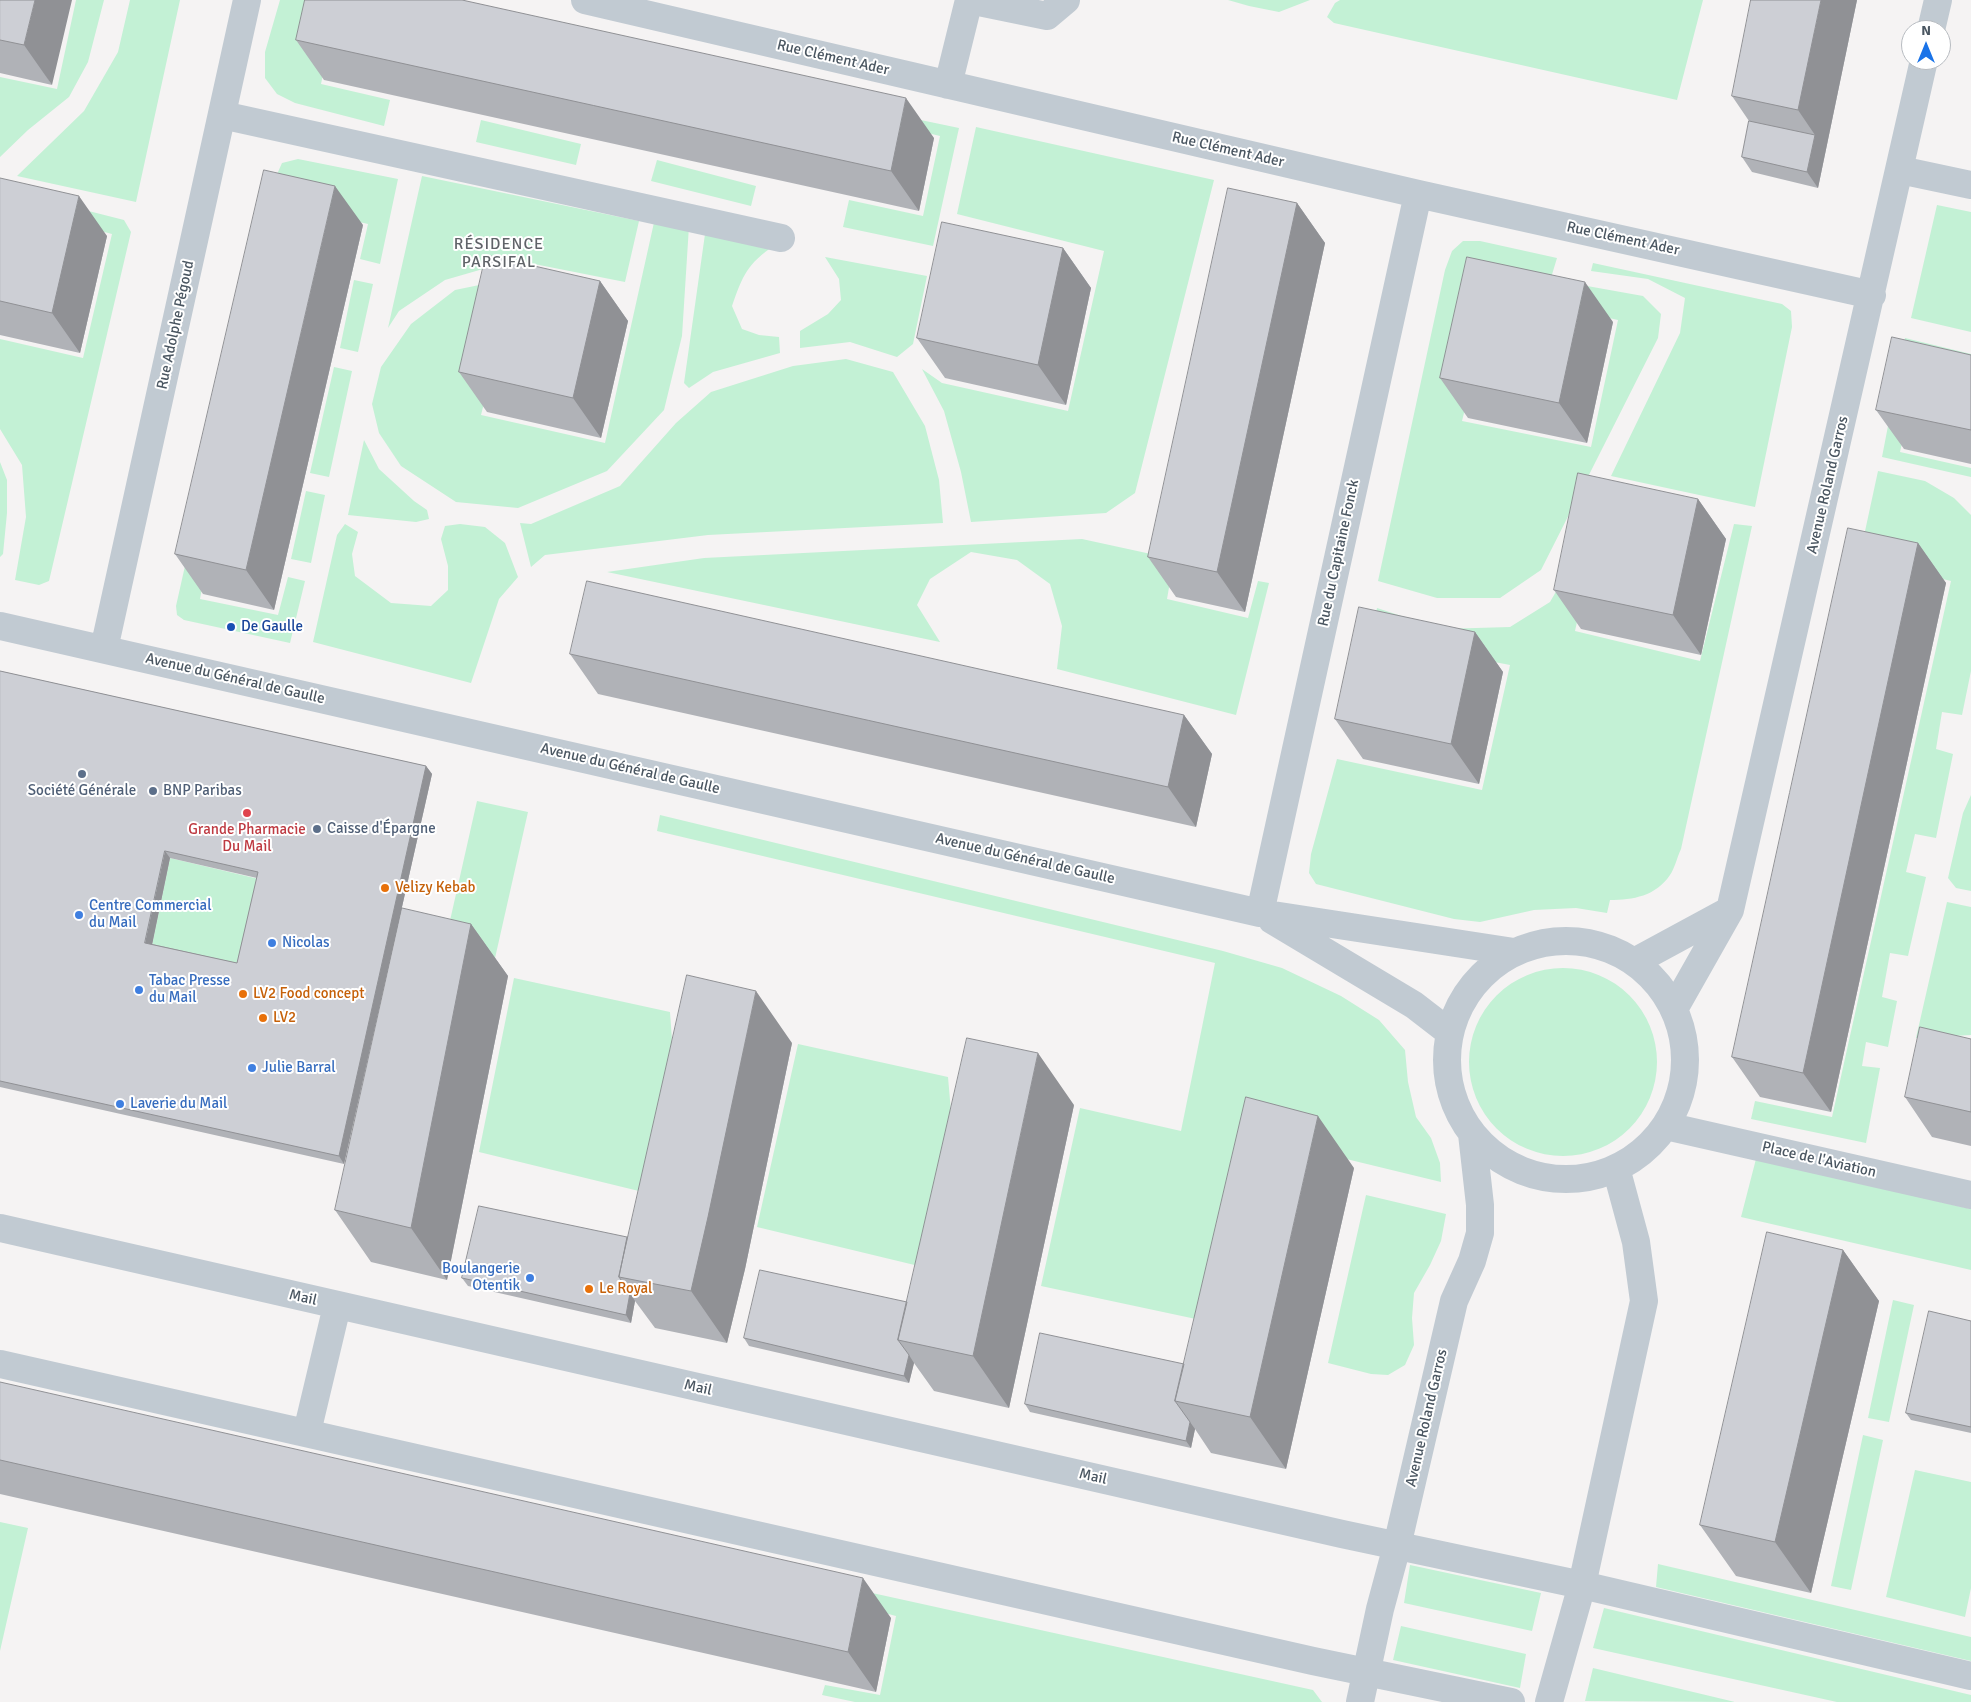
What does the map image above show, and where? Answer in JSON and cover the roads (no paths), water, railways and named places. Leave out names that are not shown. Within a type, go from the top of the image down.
[{"type":"street","name":"Rue Adolphe Pégoud","points":[[104,649],[247,0]]},
{"type":"street","name":"Rue Clément Ader","points":[[585,0],[1418,194],[1872,295]]},
{"type":"street","points":[[948,84],[969,0],[1047,16],[1066,0]]},
{"type":"street","points":[[1933,20],[1938,0]]},
{"type":"street","name":"Avenue Roland Garros","points":[[1674,1009],[1730,910],[1872,295],[1922,70]]},
{"type":"street","points":[[222,115],[781,238]]},
{"type":"street","points":[[1900,170],[1971,185]]},
{"type":"street","name":"Rue du Capitaine Fonck","points":[[1260,912],[1418,194]]},
{"type":"street","name":"Avenue du Général de Gaulle","points":[[0,626],[1260,912],[1514,952]]},
{"type":"street","points":[[1634,962],[1730,910]]},
{"type":"street","name":"Avenue du Général de Gaulle","points":[[1260,912],[1414,1005],[1449,1032]]},
{"type":"street","points":[[1562,941],[1587,943],[1611,950],[1634,962],[1657,983],[1674,1009],[1684,1038],[1685,1068],[1679,1098],[1666,1126],[1644,1150],[1616,1168],[1586,1178],[1554,1179],[1523,1172],[1495,1156],[1472,1134],[1460,1117],[1448,1082],[1446,1053],[1449,1032],[1458,1007],[1473,985],[1492,967],[1514,952],[1537,944],[1562,941]]},
{"type":"street","name":"Place de l'Aviation","points":[[1666,1126],[1971,1195]]},
{"type":"street","name":"Avenue Roland Garros","points":[[1360,1702],[1380,1609],[1397,1546],[1454,1301],[1472,1261],[1480,1233],[1480,1205],[1472,1134]]},
{"type":"street","points":[[1549,1702],[1582,1584],[1644,1301],[1636,1242],[1616,1168]]},
{"type":"street","name":"Mail","points":[[0,1228],[1397,1546],[1582,1584],[1971,1676]]},
{"type":"street","points":[[307,1432],[337,1306]]},
{"type":"street","points":[[0,1364],[1367,1672],[1511,1702]]},
{"type":"place","name":"De Gaulle","points":[[231,627]]},
{"type":"place","name":"Société Générale","points":[[82,774]]},
{"type":"place","name":"BNP Paribas","points":[[153,791]]},
{"type":"place","name":"Grande Pharmacie Du Mail","points":[[247,813]]},
{"type":"place","name":"Caisse d'Épargne","points":[[317,829]]},
{"type":"place","name":"Velizy Kebab","points":[[385,888]]},
{"type":"place","name":"Centre Commercial du Mail","points":[[79,915]]},
{"type":"place","name":"Nicolas","points":[[272,943]]},
{"type":"place","name":"Tabac Presse du Mail","points":[[139,990]]},
{"type":"place","name":"LV2 Food concept","points":[[243,994]]},
{"type":"place","name":"LV2","points":[[263,1018]]},
{"type":"place","name":"Julie Barral","points":[[252,1068]]},
{"type":"place","name":"Laverie du Mail","points":[[120,1104]]},
{"type":"place","name":"Boulangerie Otentik","points":[[530,1278]]},
{"type":"place","name":"Le Royal","points":[[589,1289]]},
{"type":"district","name":"RÉSIDENCE PARSIFAL","points":[[499,254]]}]
